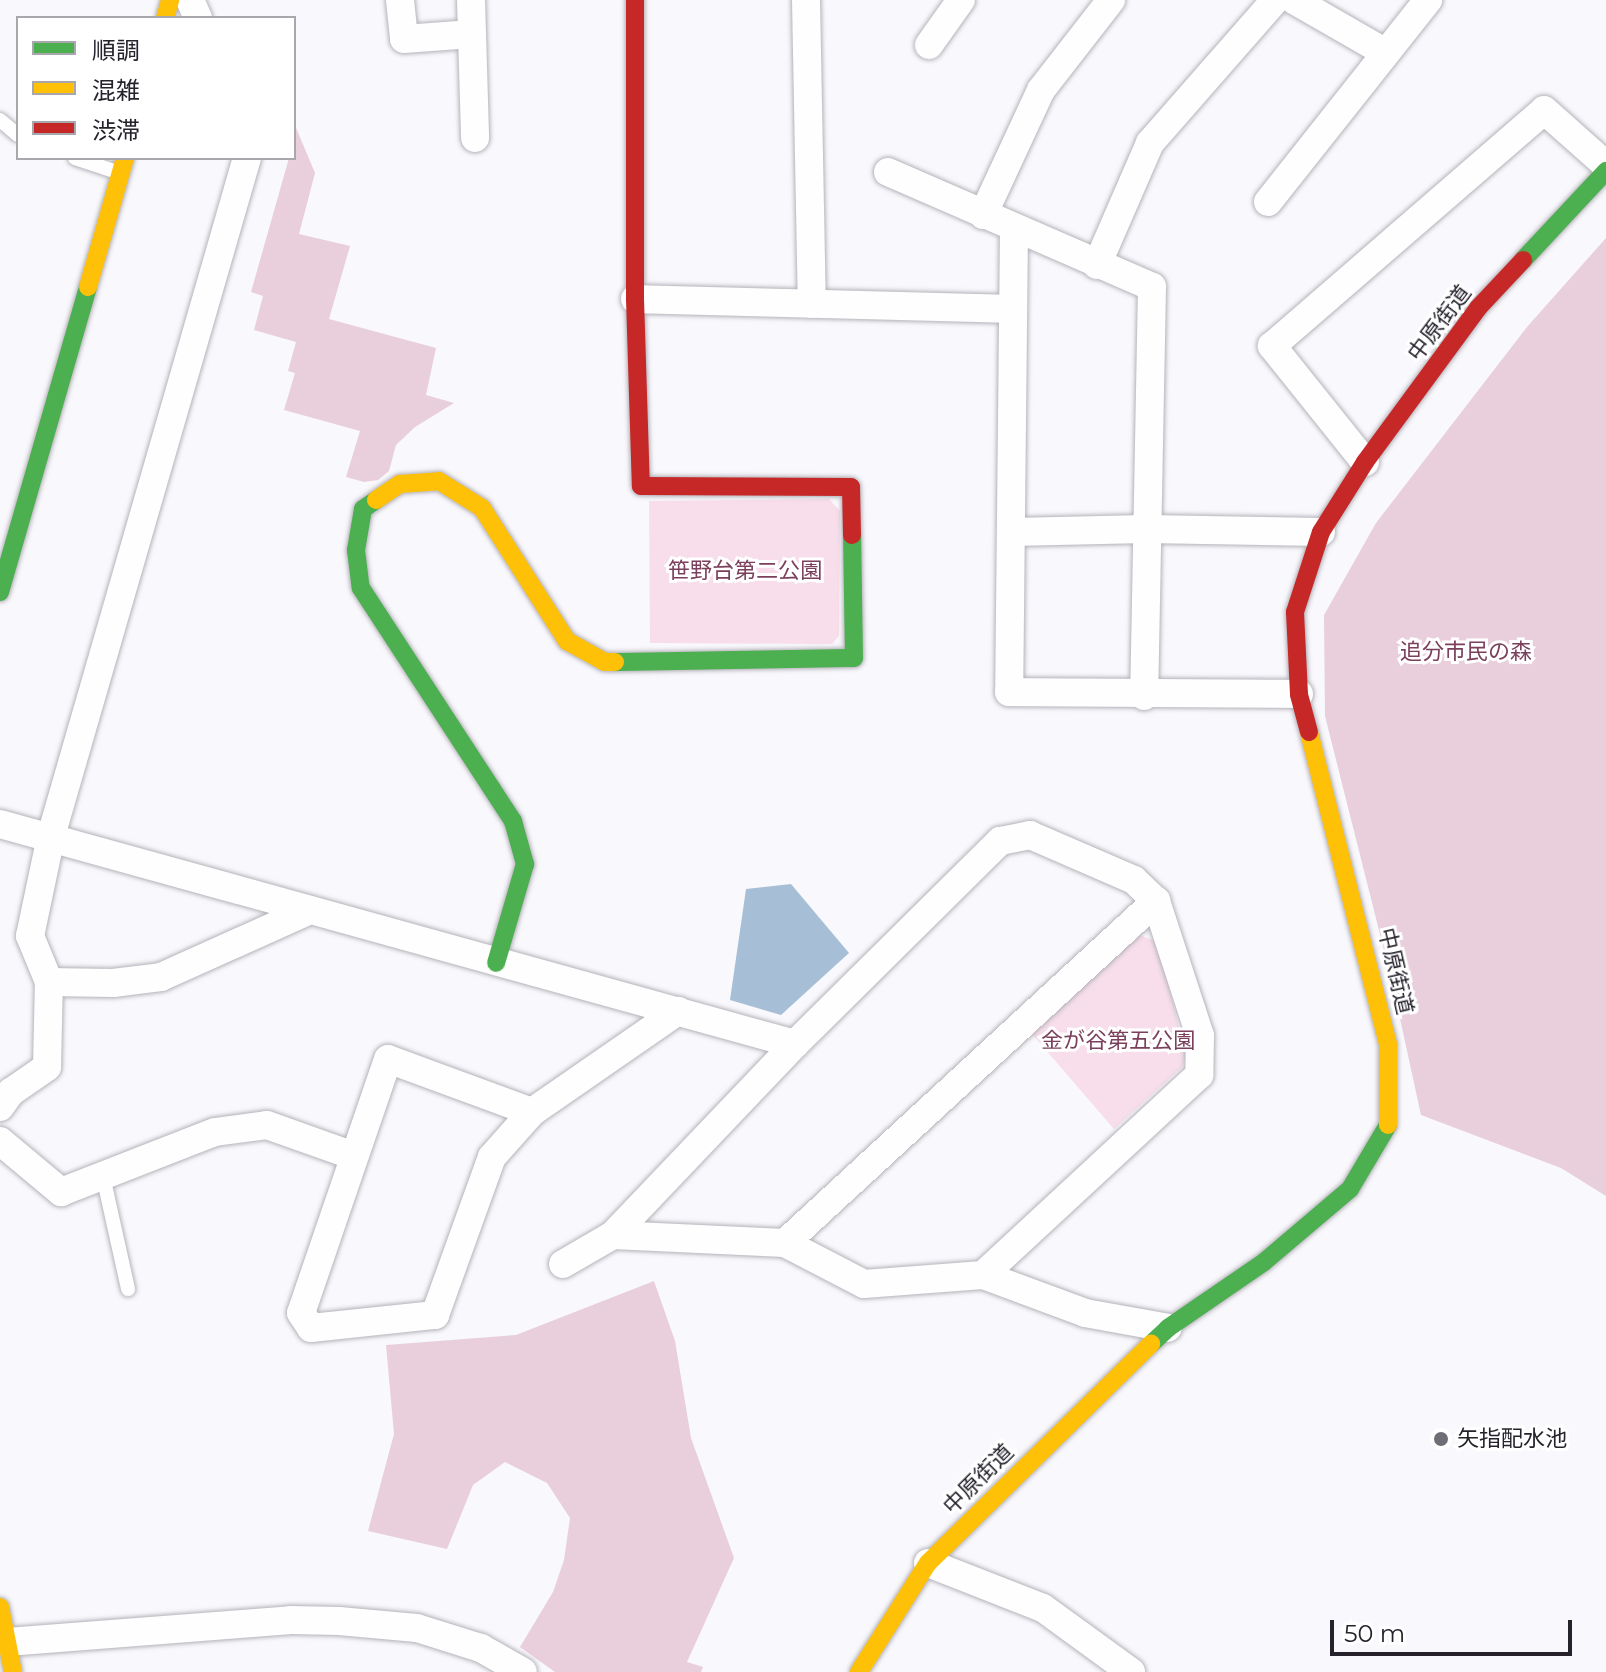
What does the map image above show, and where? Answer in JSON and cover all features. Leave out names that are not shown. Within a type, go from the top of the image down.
[{"type":"street","points":[[400,0],[404,39],[472,34]]},
{"type":"street","points":[[471,0],[475,138]]},
{"type":"street","points":[[496,963],[525,864],[513,821],[361,588],[356,550],[363,509],[400,484],[439,481],[482,508],[567,641],[605,662],[854,658],[851,487],[641,486],[635,299],[635,0]]},
{"type":"street","points":[[806,0],[812,304]]},
{"type":"street","points":[[929,45],[961,0]]},
{"type":"street","points":[[983,215],[1041,90],[1111,0]]},
{"type":"street","points":[[1097,265],[1150,143],[1275,0]]},
{"type":"street","points":[[1294,0],[1386,53]]},
{"type":"street","points":[[1268,202],[1428,0]]},
{"type":"street","points":[[1365,462],[1272,346],[1544,110],[1606,165]]},
{"type":"street","points":[[0,1107],[11,1092],[47,1067],[49,982],[30,936],[51,836],[246,160]]},
{"type":"street","points":[[0,592],[8,529],[123,166]]},
{"type":"street","name":"中原街道","points":[[859,1672],[928,1563],[1168,1328],[1264,1262],[1350,1189],[1389,1124],[1388,1044],[1299,694],[1295,612],[1321,532],[1365,462],[1478,308],[1606,171]]},
{"type":"street","points":[[888,172],[1152,287],[1144,696]]},
{"type":"street","points":[[1014,229],[1009,692],[1144,696],[1299,694]]},
{"type":"street","points":[[635,299],[1011,309]]},
{"type":"street","points":[[1012,532],[1146,529],[1321,532]]},
{"type":"street","points":[[0,824],[795,1044]]},
{"type":"street","points":[[563,1264],[613,1235],[795,1044],[1000,841],[1030,835],[1134,880],[1156,901],[1200,1036],[1199,1075],[983,1275]]},
{"type":"street","points":[[785,1243],[1156,901]]},
{"type":"street","points":[[49,982],[113,983],[161,977],[310,910]]},
{"type":"street","points":[[532,1112],[388,1059],[301,1313],[311,1328],[435,1315],[492,1157],[532,1112],[678,1011]]},
{"type":"street","points":[[0,1141],[61,1192],[215,1132],[267,1125],[354,1156]]},
{"type":"street","points":[[613,1235],[785,1243],[864,1284],[983,1275],[1085,1313],[1168,1328]]},
{"type":"street","points":[[928,1563],[1043,1608],[1131,1672]]},
{"type":"street","points":[[0,1607],[13,1672]]},
{"type":"street","points":[[7,1642],[291,1620],[339,1621],[417,1628],[481,1648],[523,1672]]},
{"type":"lane","points":[[0,120],[16,133]]},
{"type":"lane","points":[[87,160],[123,166]]},
{"type":"lane","points":[[103,1176],[128,1289]]},
{"type":"green space","points":[[296,128],[315,173],[299,234],[350,246],[329,319],[436,348],[426,395],[454,403],[415,427],[396,445],[389,471],[378,480],[364,482],[346,477],[360,431],[284,410],[295,373],[288,371],[296,342],[254,330],[263,296],[251,292],[288,160],[296,160]]},
{"type":"green space","name":"追分市民の森","points":[[1606,238],[1606,1196],[1561,1168],[1421,1115],[1392,982],[1325,716],[1324,615],[1376,523],[1527,327]]},
{"type":"green space","name":"笹野台第二公園","points":[[829,499],[840,511],[839,636],[832,644],[650,643],[649,501]]},
{"type":"green space","name":"金が谷第五公園","points":[[1139,935],[1158,942],[1186,1056],[1182,1067],[1114,1129],[1032,1034]]},
{"type":"green space","points":[[654,1281],[675,1341],[691,1438],[734,1558],[687,1662],[703,1667],[701,1672],[555,1672],[520,1647],[553,1592],[564,1560],[570,1518],[547,1483],[505,1462],[473,1485],[447,1549],[368,1531],[394,1434],[386,1345],[516,1335]]},
{"type":"water","points":[[791,884],[849,953],[781,1015],[730,1000],[746,889]]},
{"type":"traffic: fast","points":[[1523,260],[1606,171]]},
{"type":"traffic: fast","points":[[0,592],[88,287]]},
{"type":"traffic: fast","points":[[376,500],[363,509],[356,550],[361,588],[513,821],[525,864],[496,963]]},
{"type":"traffic: fast","points":[[615,662],[854,658],[852,535]]},
{"type":"traffic: fast","points":[[1151,1344],[1168,1328],[1264,1262],[1350,1189],[1388,1125]]},
{"type":"traffic: slow","points":[[166,16],[170,0]]},
{"type":"traffic: slow","points":[[88,287],[124,160]]},
{"type":"traffic: slow","points":[[376,500],[400,484],[439,481],[482,508],[567,641],[605,662],[615,662]]},
{"type":"traffic: slow","points":[[1309,732],[1388,1044],[1388,1125]]},
{"type":"traffic: slow","points":[[859,1672],[928,1563],[1151,1344]]},
{"type":"traffic: slow","points":[[0,1607],[13,1672]]},
{"type":"traffic: jam","points":[[635,0],[635,299],[641,486],[851,487],[852,535]]},
{"type":"traffic: jam","points":[[1309,732],[1299,694],[1295,612],[1321,532],[1365,462],[1478,308],[1523,260]]},
{"type":"place","name":"矢指配水池","points":[[1441,1439]]}]
